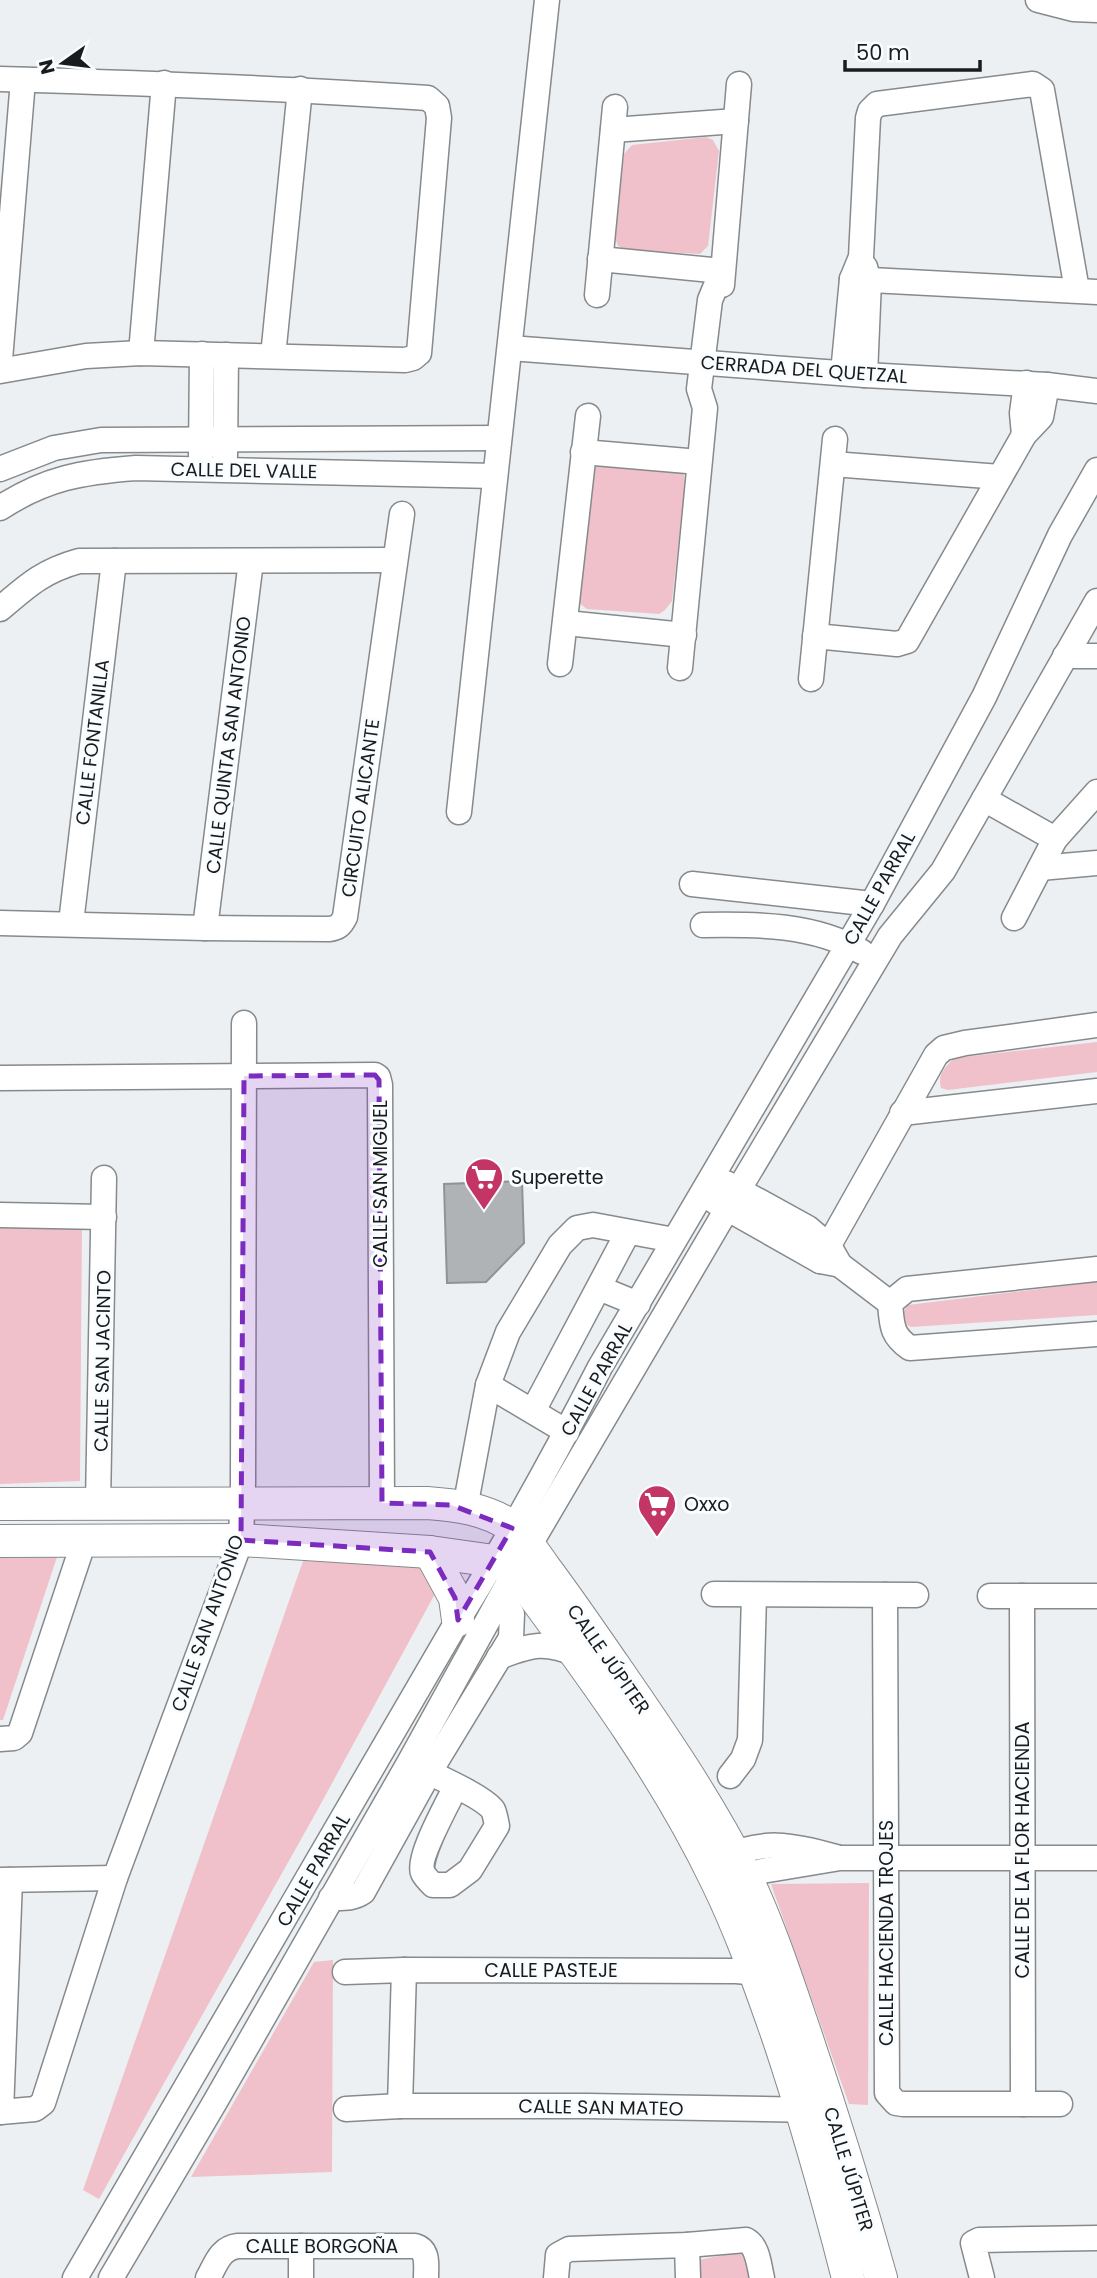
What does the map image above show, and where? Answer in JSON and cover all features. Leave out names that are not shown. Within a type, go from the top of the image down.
[{"type":"main road","name":"CALLE JÚPITER","points":[[0,1504],[426,1503],[480,1511],[511,1561],[579,1655],[657,1774],[726,1869]]},
{"type":"main road","points":[[0,1541],[240,1540],[430,1552],[511,1561]]},
{"type":"main road","points":[[430,1552],[455,1598],[458,1620]]},
{"type":"main road","name":"CALLE JÚPITER","points":[[511,1561],[658,1730],[705,1803],[726,1869],[771,1974],[816,2110],[881,2278]]},
{"type":"main road","name":"CALLE JÚPITER","points":[[816,2110],[848,2278]]},
{"type":"street","points":[[459,812],[547,0]]},
{"type":"street","points":[[1038,0],[1073,9],[1097,10]]},
{"type":"street","points":[[0,360],[11,80],[300,89],[428,98],[437,106],[439,118],[419,353],[413,358],[405,360],[141,353],[86,356],[0,371]]},
{"type":"street","points":[[141,353],[164,83]]},
{"type":"street","points":[[680,668],[705,408],[716,391],[710,362],[722,271],[739,84]]},
{"type":"street","points":[[854,374],[868,118],[873,107],[884,102],[1032,84],[1042,90],[1087,291],[861,272]]},
{"type":"street","points":[[273,356],[300,89]]},
{"type":"street","points":[[597,295],[614,118],[736,121]]},
{"type":"street","points":[[600,259],[722,271]]},
{"type":"street","name":"CERRADA DEL QUETZAL","points":[[510,348],[854,374],[1036,384],[1097,391]]},
{"type":"street","points":[[213,469],[214,355]]},
{"type":"street","points":[[815,636],[897,644],[907,641],[1024,435],[1041,418],[1036,384]]},
{"type":"street","points":[[560,663],[588,416]]},
{"type":"street","name":"CALLE DEL VALLE","points":[[0,469],[54,448],[101,440],[499,438]]},
{"type":"street","points":[[811,680],[835,439]]},
{"type":"street","points":[[583,452],[699,462]]},
{"type":"street","points":[[833,464],[1000,477]]},
{"type":"street","name":"CALLE DEL VALLE","points":[[0,508],[44,484],[87,472],[136,467],[495,476]]},
{"type":"street","name":"CALLE PARRAL","points":[[111,2278],[331,1898],[419,1768],[567,1432],[600,1367],[872,904],[984,696],[1060,535],[1097,470]]},
{"type":"street","name":"CIRCUITO ALICANTE","points":[[0,923],[330,929],[342,924],[402,514]]},
{"type":"street","points":[[0,609],[36,578],[57,567],[79,561],[394,560]]},
{"type":"street","name":"CALLE FONTANILLA","points":[[71,923],[114,561]]},
{"type":"street","name":"CALLE QUINTA SAN ANTONIO","points":[[205,928],[251,561]]},
{"type":"street","name":"CALLE PARRAL","points":[[75,2278],[458,1620],[511,1561],[626,1382],[875,959],[890,936],[943,871],[1097,601]]},
{"type":"street","points":[[566,623],[684,635]]},
{"type":"street","points":[[1065,656],[1097,656]]},
{"type":"street","points":[[1014,918],[1055,839],[1097,792]]},
{"type":"street","points":[[984,799],[1055,839]]},
{"type":"street","points":[[1040,867],[1097,863]]},
{"type":"street","points":[[692,884],[872,904]]},
{"type":"street","points":[[703,925],[783,926],[848,944],[875,959]]},
{"type":"street","name":"CALLE SAN ANTONIO","points":[[1,2112],[34,2109],[43,2103],[115,1878],[240,1540],[244,1023]]},
{"type":"street","points":[[830,1257],[902,1113],[936,1055],[944,1048],[964,1042],[1097,1026]]},
{"type":"street","name":"CALLE SAN MIGUEL","points":[[0,1078],[375,1075],[379,1080],[382,1503]]},
{"type":"street","points":[[902,1113],[1097,1091]]},
{"type":"street","name":"CALLE SAN JACINTO","points":[[98,1504],[104,1178]]},
{"type":"street","points":[[707,1185],[830,1257],[890,1303],[892,1329],[910,1348],[1097,1335]]},
{"type":"street","points":[[0,1216],[104,1217]]},
{"type":"street","points":[[464,1508],[488,1385],[508,1332],[561,1245],[577,1228],[593,1225],[674,1240]]},
{"type":"street","points":[[533,1410],[628,1232]]},
{"type":"street","points":[[890,1303],[907,1289],[1097,1269]]},
{"type":"street","points":[[599,1288],[638,1304]]},
{"type":"street","points":[[566,1348],[626,1382]]},
{"type":"street","points":[[488,1385],[567,1432]]},
{"type":"street","points":[[4,1739],[20,1734],[84,1541]]},
{"type":"street","points":[[456,1787],[419,1768],[511,1638],[511,1561]]},
{"type":"street","points":[[714,1594],[916,1595]]},
{"type":"street","points":[[730,1776],[743,1759],[750,1740],[754,1595]]},
{"type":"street","name":"CALLE HACIENDA TROJES","points":[[885,1595],[886,2087],[890,2098],[903,2104],[1060,2104]]},
{"type":"street","points":[[990,1595],[1097,1596]]},
{"type":"street","name":"CALLE DE LA FLOR HACIENDA","points":[[1022,1596],[1023,2104]]},
{"type":"street","points":[[499,1657],[525,1647],[554,1645],[579,1655]]},
{"type":"street","points":[[726,1869],[840,1858],[1097,1858]]},
{"type":"street","points":[[1,2112],[5,1880],[115,1878]]},
{"type":"street","points":[[400,2106],[404,1970]]},
{"type":"street","name":"CALLE PASTEJE","points":[[345,1972],[736,1971],[771,1974]]},
{"type":"street","name":"CALLE SAN MATEO","points":[[346,2109],[400,2106],[589,2106],[816,2110]]},
{"type":"street","points":[[982,2278],[973,2243],[987,2240],[1097,2238]]},
{"type":"street","points":[[556,2278],[558,2255],[569,2249],[750,2241],[762,2278]]},
{"type":"street","points":[[687,2245],[688,2278]]},
{"type":"street","points":[[301,2246],[301,2278]]},
{"type":"street","name":"CALLE BORGOÑA","points":[[208,2278],[221,2255],[231,2247],[301,2246],[415,2246],[425,2253],[426,2278]]},
{"type":"highlighted area","points":[[375,1075],[379,1080],[382,1503],[451,1505],[512,1528],[458,1620],[455,1598],[430,1552],[241,1540],[244,1076]]},
{"type":"shaded area","points":[[706,137],[713,140],[719,151],[708,246],[700,254],[626,250],[618,246],[614,236],[624,154],[632,145]]},
{"type":"shaded area","points":[[605,464],[676,468],[684,475],[672,601],[659,614],[587,609],[579,603],[577,594],[593,468]]},
{"type":"shaded area","points":[[1097,1042],[1097,1072],[948,1090],[941,1088],[941,1075],[954,1058]]},
{"type":"shaded area","points":[[0,1226],[82,1227],[80,1481],[0,1484]]},
{"type":"shaded area","points":[[1097,1282],[1097,1315],[911,1327],[903,1323],[900,1316],[908,1305]]},
{"type":"shaded area","points":[[57,1557],[3,1720],[0,1720],[0,1558]]},
{"type":"shaded area","points":[[303,1561],[393,1562],[423,1566],[436,1592],[318,1809],[99,2199],[83,2190]]},
{"type":"shaded area","points":[[869,1883],[868,2105],[849,2104],[771,1884]]},
{"type":"shaded area","points":[[333,1960],[332,2172],[191,2177],[314,1962]]},
{"type":"shaded area","points":[[743,2251],[749,2278],[699,2278],[699,2260]]},
{"type":"building","name":"Superette","points":[[522,1181],[524,1243],[486,1282],[447,1283],[444,1184]]},
{"type":"place","name":"Superette","points":[[484,1211]]},
{"type":"place","name":"Oxxo","points":[[657,1538]]}]
